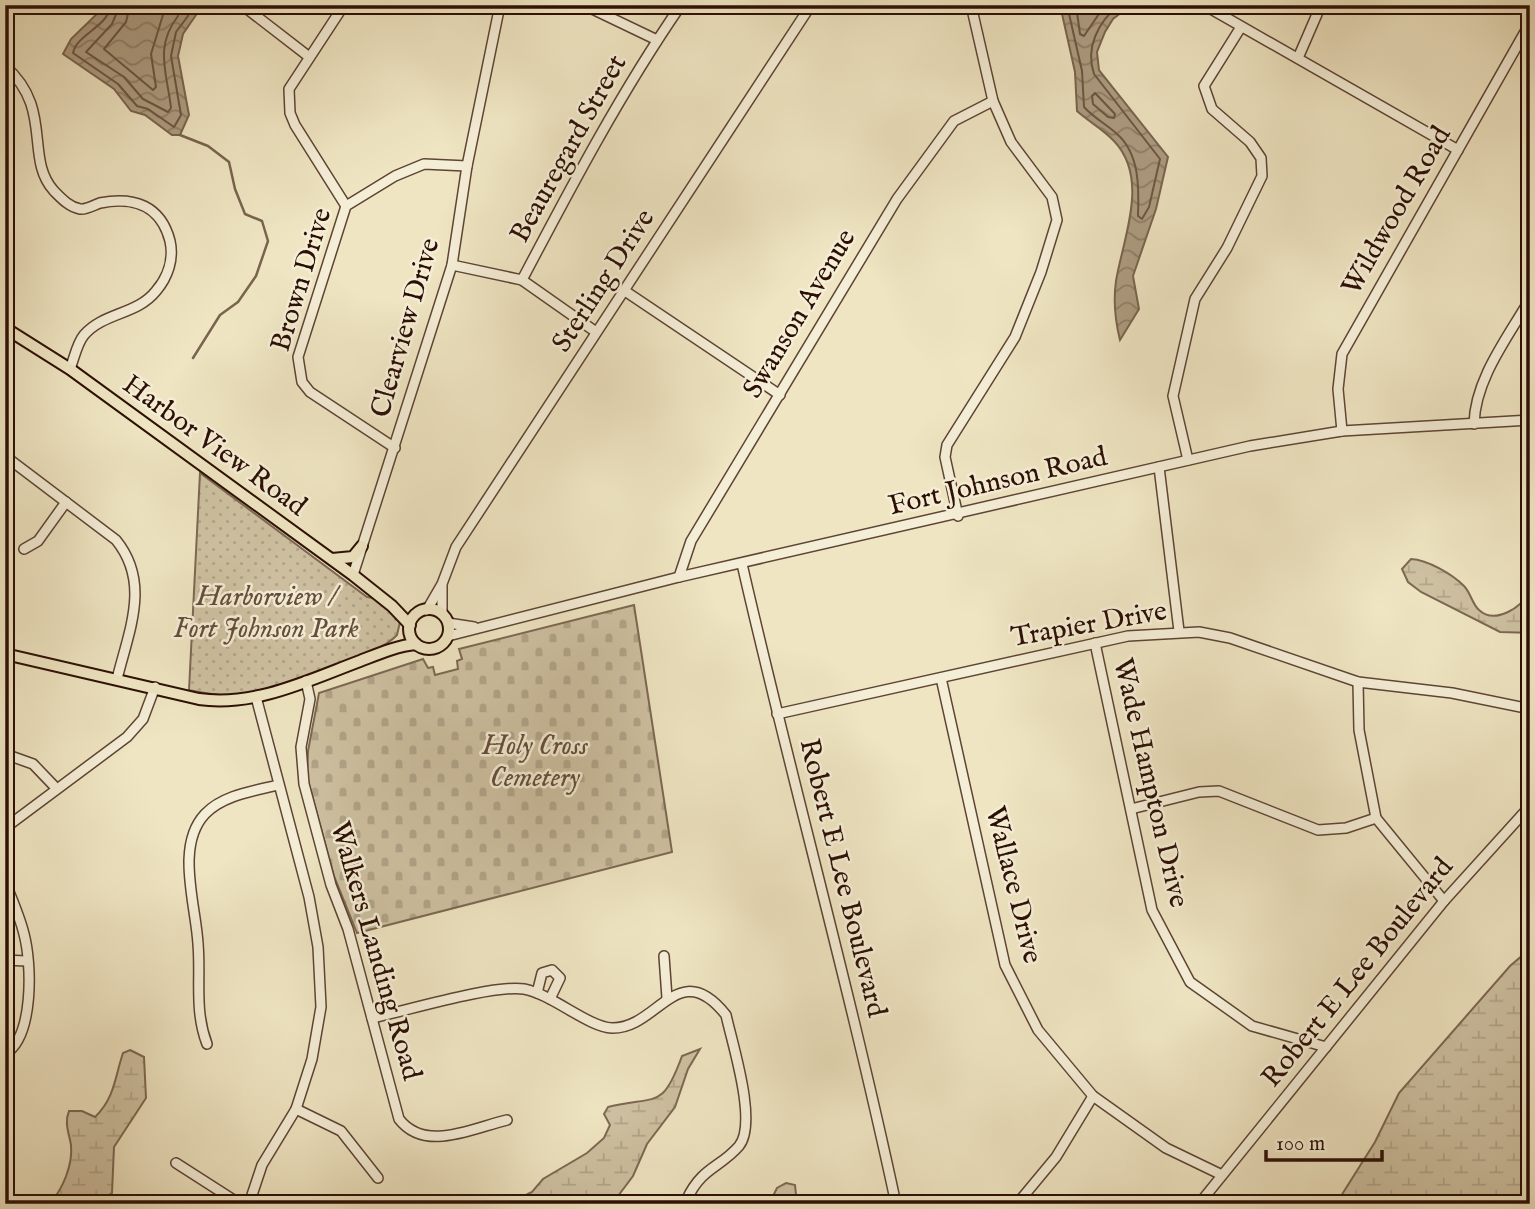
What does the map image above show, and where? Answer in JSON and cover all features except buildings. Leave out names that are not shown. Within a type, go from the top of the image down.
[{"type":"main road","name":"Harbor View Road","points":[[5,328],[70,369],[353,575],[392,606],[410,627]]},
{"type":"main road","points":[[330,559],[353,557],[362,546]]},
{"type":"main road","name":"Harbor View Road","points":[[392,606],[408,612],[424,611]]},
{"type":"main road","points":[[5,654],[212,701],[256,697],[387,650],[416,644],[426,649],[436,648],[448,636],[445,618],[424,611],[387,650]]},
{"type":"main road","points":[[410,627],[416,644]]},
{"type":"street","points":[[242,5],[308,56]]},
{"type":"street","points":[[344,5],[308,56],[289,89],[290,113],[302,139],[346,206]]},
{"type":"street","name":"Clearview Drive","points":[[353,575],[452,265],[467,166],[500,5]]},
{"type":"street","points":[[584,5],[595,7],[657,40]]},
{"type":"street","name":"Beauregard Street","points":[[522,281],[569,191],[657,40],[681,5]]},
{"type":"street","name":"Sterling Drive","points":[[424,611],[442,584],[456,547],[811,5]]},
{"type":"street","points":[[1204,5],[1458,150]]},
{"type":"street","points":[[1298,58],[1321,5]]},
{"type":"street","points":[[958,516],[945,457],[947,445],[1015,337],[1041,272],[1057,220],[1052,197],[1011,142],[993,101],[975,7]]},
{"type":"street","name":"Wildwood Road","points":[[1342,431],[1338,389],[1342,354],[1530,23]]},
{"type":"street","points":[[1188,460],[1173,396],[1195,299],[1227,248],[1262,176],[1261,158],[1250,142],[1212,108],[1204,86],[1241,27]]},
{"type":"street","points":[[5,66],[32,99],[44,180],[64,202],[81,209],[120,200],[139,203],[155,211],[164,224],[171,244],[170,269],[157,290],[140,307],[100,322],[83,336],[70,369]]},
{"type":"street","name":"Swanson Avenue","points":[[679,577],[687,548],[897,199],[954,121],[993,101]]},
{"type":"street","name":"Brown Drive","points":[[395,448],[310,392],[298,371],[298,358],[346,206],[395,176],[424,164],[467,166]]},
{"type":"street","points":[[452,265],[522,281],[596,332]]},
{"type":"street","points":[[625,291],[780,395]]},
{"type":"street","points":[[1474,424],[1474,409],[1485,377],[1530,299]]},
{"type":"street","name":"Fort Johnson Road","points":[[448,636],[679,577],[958,516],[1250,446],[1342,431],[1530,420]]},
{"type":"street","points":[[5,456],[116,540],[127,553],[137,589],[117,679]]},
{"type":"street","points":[[1159,467],[1179,631]]},
{"type":"street","points":[[24,549],[38,541],[66,502]]},
{"type":"street","name":"Robert E Lee Boulevard","points":[[742,564],[869,1078],[896,1204]]},
{"type":"street","name":"Sterling Drive","points":[[442,584],[445,618]]},
{"type":"street","name":"Fort Johnson Road","points":[[445,618],[482,627]]},
{"type":"street","name":"Trapier Drive","points":[[777,714],[1128,636],[1179,631],[1230,638],[1358,682],[1452,693],[1530,709]]},
{"type":"street","name":"Wade Hampton Drive","points":[[1095,643],[1152,911],[1189,982],[1252,1026],[1326,1047]]},
{"type":"street","name":"Wallace Drive","points":[[941,678],[1005,965],[1038,1030],[1093,1097],[1166,1148],[1222,1175]]},
{"type":"street","name":"Walkers Landing Road","points":[[306,681],[310,699],[300,747],[304,784],[372,1018],[396,1112],[409,1130],[432,1138],[507,1120]]},
{"type":"street","points":[[1358,682],[1359,730],[1376,818],[1444,901]]},
{"type":"street","points":[[5,828],[133,731],[143,719],[155,687]]},
{"type":"street","points":[[248,1204],[262,1165],[296,1109],[312,1059],[321,987],[318,947],[309,897],[256,697]]},
{"type":"street","points":[[5,754],[33,764],[56,788]]},
{"type":"street","points":[[207,1044],[200,1024],[198,944],[190,872],[195,830],[206,813],[224,800],[278,785]]},
{"type":"street","points":[[1131,809],[1199,792],[1219,791],[1318,830],[1346,828],[1376,818]]},
{"type":"street","name":"Robert E Lee Boulevard","points":[[1199,1204],[1444,901],[1530,806]]},
{"type":"street","points":[[5,882],[25,936],[29,987],[25,1027],[15,1048],[5,1054]]},
{"type":"street","points":[[664,956],[667,998]]},
{"type":"street","points":[[5,960],[26,961]]},
{"type":"street","points":[[537,993],[542,973],[552,970],[560,978],[550,999]]},
{"type":"street","points":[[372,1018],[485,993],[523,989],[537,993],[608,1028],[629,1028],[667,998],[684,991],[697,992],[715,1002],[726,1015],[747,1115],[747,1127],[739,1146],[701,1175],[687,1199]]},
{"type":"street","points":[[1017,1204],[1056,1157],[1093,1097]]},
{"type":"street","points":[[296,1109],[341,1131],[378,1178]]},
{"type":"street","points":[[176,1163],[240,1204]]},
{"type":"green space","name":"Harborview / Fort Johnson Park","points":[[200,473],[367,597],[386,606],[400,622],[397,635],[345,664],[270,688],[227,695],[189,690]]},
{"type":"green space","points":[[1411,559],[1439,568],[1459,581],[1477,608],[1485,614],[1493,616],[1508,612],[1530,592],[1530,633],[1500,632],[1421,592],[1408,582],[1402,569]]},
{"type":"green space","name":"Holy Cross Cemetery","points":[[634,605],[672,852],[357,933],[334,876],[307,777],[308,751],[319,693],[423,659],[428,668],[433,667],[435,675],[458,669],[457,661],[462,659],[459,649]]},
{"type":"green space","points":[[1530,949],[1530,1204],[1336,1204],[1375,1142],[1399,1093],[1510,966]]},
{"type":"green space","points":[[700,1049],[688,1069],[675,1107],[647,1144],[633,1176],[612,1204],[504,1204],[511,1195],[522,1197],[532,1192],[543,1179],[587,1153],[604,1138],[610,1125],[604,1114],[608,1107],[656,1098],[669,1085],[682,1056]]},
{"type":"green space","points":[[130,1050],[144,1057],[146,1098],[114,1147],[112,1193],[95,1204],[50,1204],[63,1184],[69,1168],[69,1111],[82,1111],[95,1117],[102,1110],[111,1094],[123,1053]]},
{"type":"green space","points":[[786,1183],[795,1185],[797,1204],[769,1204],[777,1188]]},
{"type":"water","points":[[106,5],[191,5],[196,15],[183,34],[178,56],[189,115],[180,135],[172,135],[145,115],[131,111],[114,89],[63,54],[71,39]]},
{"type":"water","points":[[1060,5],[1131,5],[1113,19],[1105,32],[1097,52],[1099,70],[1168,157],[1156,209],[1133,276],[1139,309],[1120,340],[1115,311],[1115,289],[1131,209],[1130,173],[1125,156],[1114,141],[1077,111],[1075,72]]},
{"type":"waterway","points":[[180,135],[208,146],[229,162],[235,189],[245,214],[262,221],[268,241],[256,276],[238,302],[220,315],[193,358]]}]
